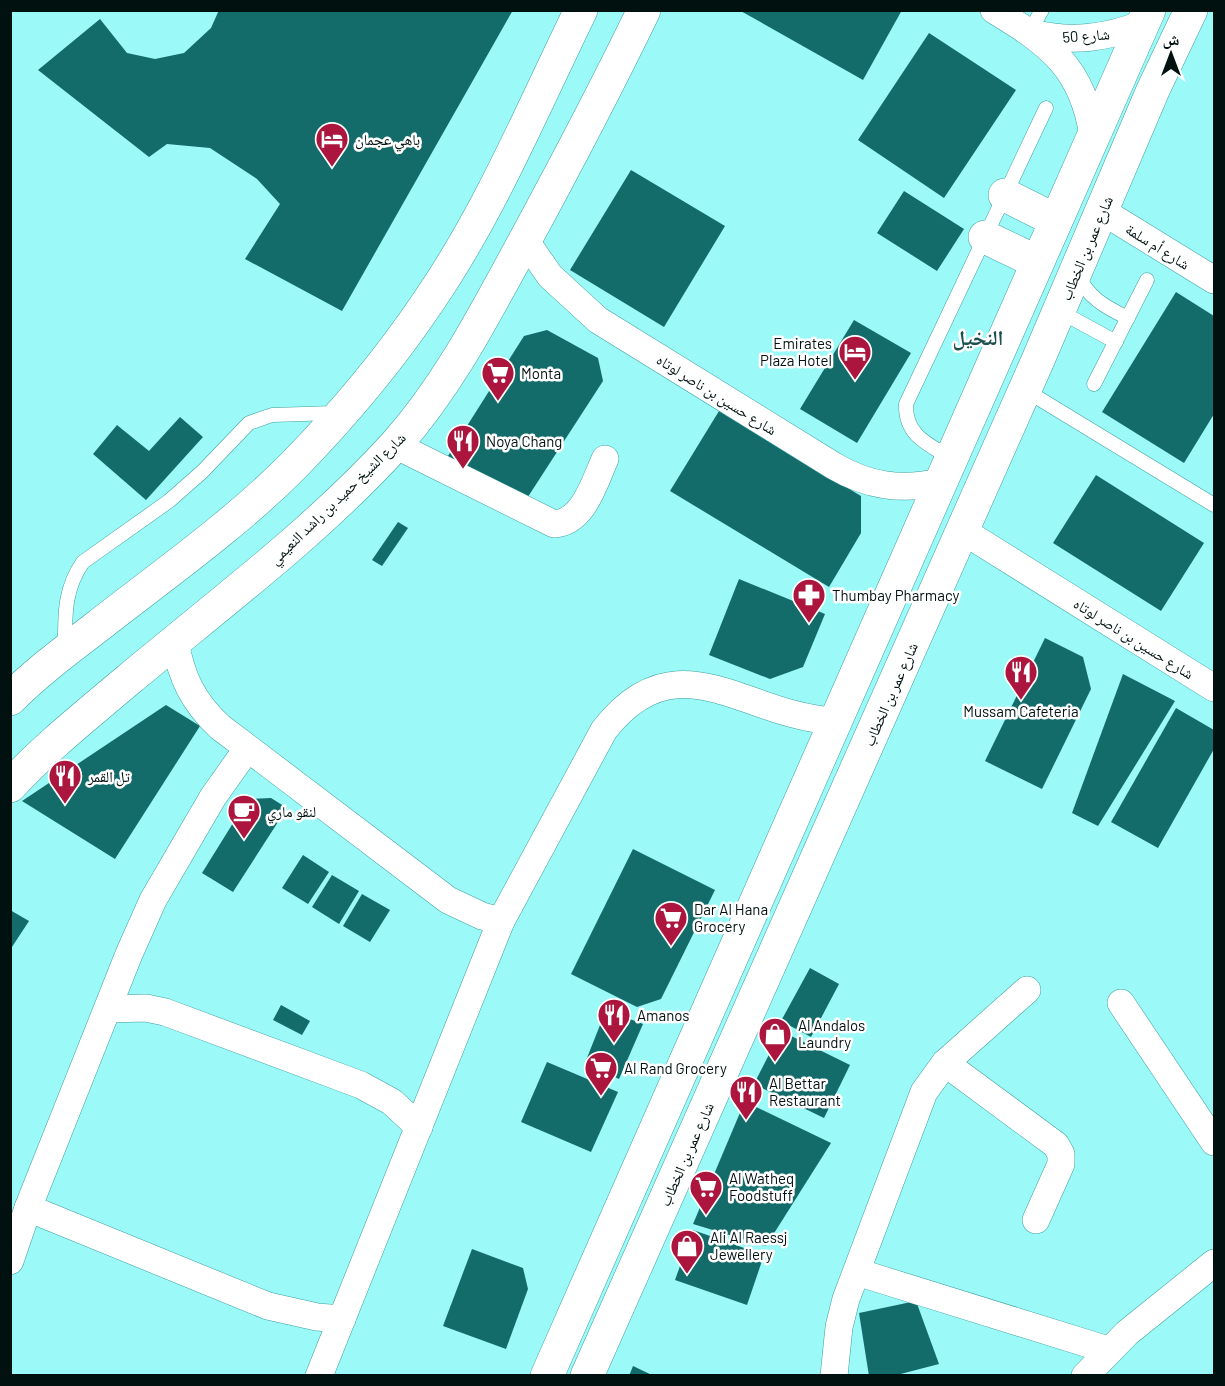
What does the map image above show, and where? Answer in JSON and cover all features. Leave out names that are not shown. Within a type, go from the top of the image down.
[{"type":"street","points":[[10,699],[65,652],[249,506],[292,467],[340,413],[429,301],[500,177],[581,10]]},
{"type":"street","name":"شارع الشيخ حميد بن راشد النعيمي","points":[[10,786],[66,732],[273,561],[395,445],[427,406],[449,374],[525,240],[604,94],[644,10]]},
{"type":"street","name":"شارع 50","points":[[994,10],[1036,21],[1048,37],[1106,36],[1146,17]]},
{"type":"street","name":"شارع عمر بن الخطاب","points":[[587,1376],[963,531],[1153,90],[1191,10]]},
{"type":"street","points":[[547,1376],[1146,17]]},
{"type":"street","name":"شارع 50","points":[[1036,21],[1078,84],[1086,101],[1093,136]]},
{"type":"street","points":[[1005,195],[1055,220]]},
{"type":"street","name":"شارع أم سلمة","points":[[1102,211],[1215,280]]},
{"type":"street","points":[[985,237],[1037,262]]},
{"type":"street","name":"شارع حسين بن ناصر لوتاه","points":[[525,240],[550,276],[598,320],[853,477],[885,486],[918,487],[945,470]]},
{"type":"street","points":[[1001,343],[1008,339],[1025,340],[1032,345],[1038,360]]},
{"type":"street","points":[[395,445],[554,524],[562,524],[576,516],[605,459]]},
{"type":"street","name":"شارع حسين بن ناصر لوتاه","points":[[963,531],[1215,688]]},
{"type":"street","points":[[175,641],[184,680],[193,698],[212,720],[448,900],[501,921]]},
{"type":"street","points":[[861,661],[872,674],[880,678],[898,677]]},
{"type":"street","points":[[319,1376],[501,921],[604,730],[618,712],[636,698],[658,688],[680,683],[704,685],[785,714],[834,721]]},
{"type":"street","points":[[10,1261],[28,1208],[153,900],[213,797],[248,749]]},
{"type":"street","points":[[834,1376],[842,1312],[924,1092],[945,1063],[1027,990]]},
{"type":"street","points":[[1121,1003],[1215,1142]]},
{"type":"street","points":[[108,1009],[146,1008],[165,1012],[361,1084],[392,1102],[419,1127]]},
{"type":"street","points":[[945,1063],[1056,1145],[1061,1164],[1036,1220]]},
{"type":"street","points":[[28,1208],[268,1306],[317,1317],[342,1319]]},
{"type":"street","points":[[1085,1376],[1108,1350],[1215,1263]]},
{"type":"street","points":[[857,1272],[1108,1350]]},
{"type":"lane","points":[[945,470],[909,427],[906,404],[1046,108]]},
{"type":"lane","points":[[1076,270],[1081,282],[1096,301],[1128,318]]},
{"type":"lane","points":[[1094,384],[1147,280]]},
{"type":"lane","points":[[1059,311],[1116,342]]},
{"type":"lane","points":[[1025,390],[1215,505]]},
{"type":"lane","points":[[65,652],[67,592],[73,576],[83,562],[169,501],[202,472],[249,423],[272,415],[340,413]]},
{"type":"building","name":"باهي عجمان","points":[[219,10],[513,10],[342,311],[245,259],[280,204],[257,179],[210,148],[167,144],[149,157],[38,70],[100,19],[127,53],[155,59],[184,53],[211,28]]},
{"type":"building","points":[[739,10],[902,10],[863,80]]},
{"type":"building","points":[[929,33],[1016,90],[944,198],[858,140]]},
{"type":"building","points":[[631,170],[725,226],[664,327],[570,270]]},
{"type":"building","points":[[904,191],[964,229],[937,271],[877,233]]},
{"type":"building","points":[[1176,292],[1214,316],[1214,414],[1184,463],[1102,412]]},
{"type":"building","name":"Emirates Plaza Hotel","points":[[854,320],[911,353],[857,443],[800,409]]},
{"type":"building","points":[[547,330],[598,358],[603,381],[522,506],[441,467],[524,336]]},
{"type":"building","points":[[719,411],[861,496],[861,533],[829,587],[670,491]]},
{"type":"building","points":[[180,417],[203,437],[146,500],[93,454],[117,425],[149,451]]},
{"type":"building","points":[[1096,475],[1204,543],[1161,611],[1053,543]]},
{"type":"building","points":[[398,522],[408,528],[382,566],[372,560]]},
{"type":"building","points":[[739,579],[825,614],[803,667],[770,679],[709,655]]},
{"type":"building","points":[[1045,638],[1083,657],[1091,689],[1042,789],[985,761]]},
{"type":"building","points":[[1123,674],[1175,701],[1098,826],[1072,813]]},
{"type":"building","points":[[166,705],[200,726],[115,859],[22,801]]},
{"type":"building","points":[[1176,708],[1214,730],[1214,749],[1158,848],[1111,822]]},
{"type":"building","name":"لنقو ماري","points":[[271,798],[287,808],[233,892],[202,873],[248,799]]},
{"type":"building","points":[[633,849],[715,890],[661,999],[637,1007],[571,974]]},
{"type":"building","points":[[303,855],[329,872],[308,904],[282,888]]},
{"type":"building","points":[[332,875],[359,891],[339,924],[312,907]]},
{"type":"building","points":[[362,894],[390,910],[370,942],[343,926]]},
{"type":"building","points":[[10,910],[29,921],[10,950]]},
{"type":"building","points":[[810,968],[839,984],[811,1037],[781,1021]]},
{"type":"building","points":[[281,1005],[310,1021],[302,1035],[273,1020]]},
{"type":"building","name":"Amanos","points":[[606,1010],[643,1024],[619,1079],[585,1063]]},
{"type":"building","points":[[781,1031],[850,1065],[824,1118],[754,1084]]},
{"type":"building","points":[[547,1062],[618,1092],[591,1152],[521,1122]]},
{"type":"building","points":[[754,1106],[831,1143],[766,1246],[693,1224],[742,1108]]},
{"type":"building","points":[[693,1230],[764,1255],[747,1305],[675,1280]]},
{"type":"building","points":[[472,1249],[523,1268],[528,1289],[506,1349],[443,1326]]},
{"type":"building","points":[[916,1301],[939,1364],[893,1376],[869,1376],[859,1313]]},
{"type":"building","points":[[633,1366],[654,1376],[629,1376]]},
{"type":"place","name":"باهي عجمان","points":[[332,168]]},
{"type":"place","name":"Emirates Plaza Hotel","points":[[855,381]]},
{"type":"place","name":"Monta","points":[[498,402]]},
{"type":"place","name":"Noya Chang","points":[[463,470]]},
{"type":"place","name":"Thumbay Pharmacy","points":[[809,624]]},
{"type":"place","name":"Mussam Cafeteria","points":[[1021,701]]},
{"type":"place","name":"تل القمر","points":[[65,805]]},
{"type":"place","name":"لنقو ماري","points":[[244,840]]},
{"type":"place","name":"Dar Al Hana Grocery","points":[[671,947]]},
{"type":"place","name":"Amanos","points":[[614,1044]]},
{"type":"place","name":"Al Andalos Laundry","points":[[775,1063]]},
{"type":"place","name":"Al Rand Grocery","points":[[601,1097]]},
{"type":"place","name":"Al Bettar Restaurant","points":[[746,1121]]},
{"type":"place","name":"Al Watheq Foodstuff","points":[[706,1216]]},
{"type":"place","name":"Ali Al Raessj Jewellery","points":[[687,1275]]},
{"type":"district","name":"النخيل","points":[[978,336]]}]
